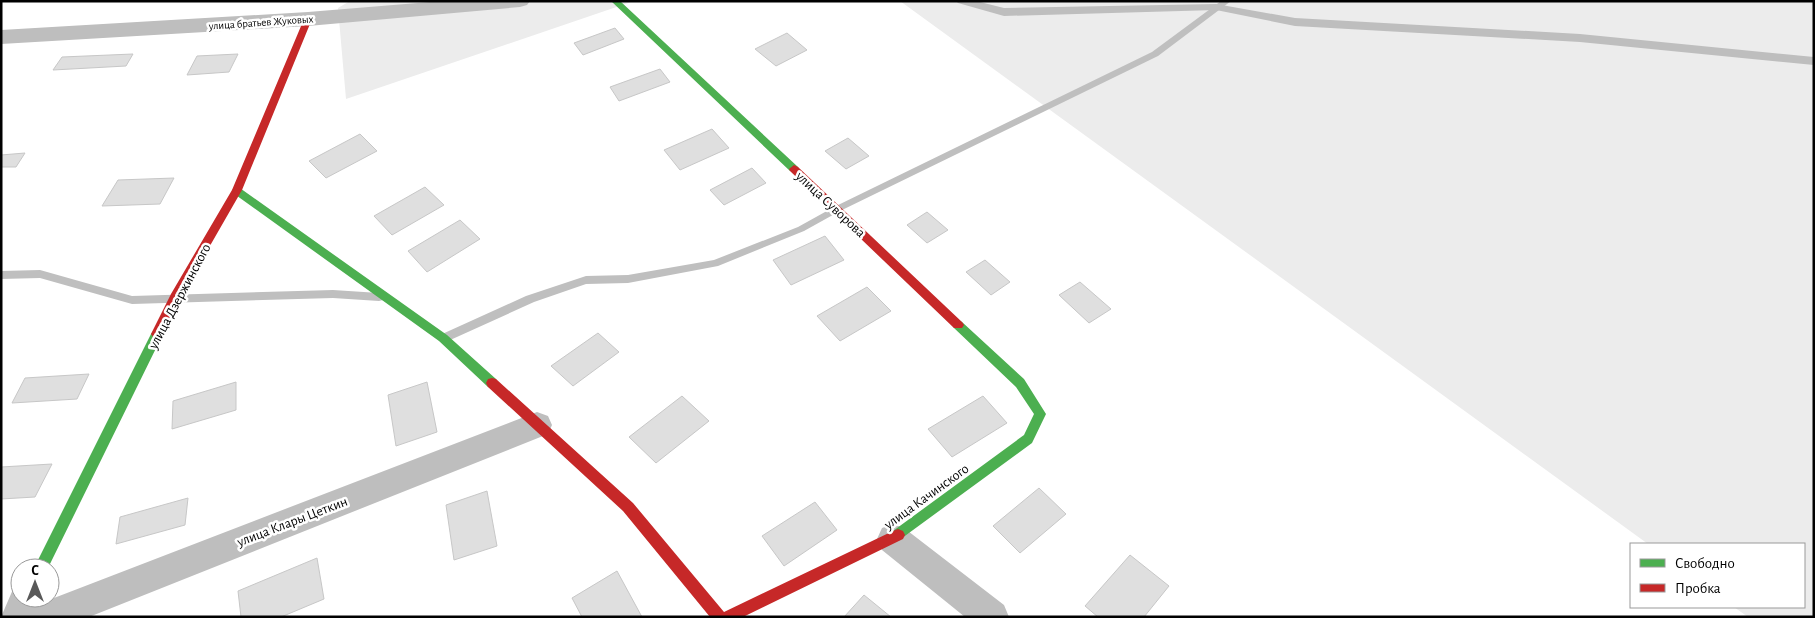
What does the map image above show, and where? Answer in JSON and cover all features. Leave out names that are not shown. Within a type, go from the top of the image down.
[{"type":"street","name":"улица братьев Жуковых","points":[[10,36],[308,19],[520,1]]},
{"type":"street","name":"улица Суворова","points":[[615,1],[1020,383],[1040,414]]},
{"type":"street","name":"улица Дзержинского","points":[[46,558],[176,297],[237,190],[308,19]]},
{"type":"street","points":[[1,58],[10,36]]},
{"type":"street","points":[[237,190],[443,338],[628,507],[719,617]]},
{"type":"street","name":"улица Качинского","points":[[728,617],[894,539],[1028,439],[1040,414]]},
{"type":"street","name":"улица Клары Цеткин","points":[[48,617],[537,425]]},
{"type":"street","points":[[894,539],[992,617]]},
{"type":"lane","points":[[962,1],[1004,12],[1057,6],[1216,6],[1295,22],[1580,38],[1814,61]]},
{"type":"shaded area","points":[[350,1],[634,1],[346,99],[338,8]]},
{"type":"shaded area","points":[[900,1],[1814,1],[1814,617],[1748,617],[1735,608],[1805,608],[1805,543],[1647,543]]},
{"type":"building","points":[[615,28],[624,39],[583,55],[574,43]]},
{"type":"building","points":[[787,33],[807,50],[776,66],[755,49]]},
{"type":"building","points":[[133,54],[126,66],[53,70],[62,57]]},
{"type":"building","points":[[238,54],[229,72],[187,75],[197,56]]},
{"type":"building","points":[[660,69],[670,82],[619,101],[610,87]]},
{"type":"building","points":[[712,129],[729,148],[680,170],[664,150]]},
{"type":"building","points":[[360,134],[377,151],[326,178],[309,161]]},
{"type":"building","points":[[848,138],[869,156],[846,169],[825,151]]},
{"type":"building","points":[[25,153],[16,167],[1,167],[1,155]]},
{"type":"building","points":[[752,168],[766,183],[724,205],[710,190]]},
{"type":"building","points":[[174,178],[160,204],[102,206],[118,180]]},
{"type":"building","points":[[425,187],[444,205],[392,235],[374,216]]},
{"type":"building","points":[[927,212],[948,230],[927,243],[907,225]]},
{"type":"building","points":[[460,220],[480,239],[427,272],[408,251]]},
{"type":"building","points":[[825,236],[844,260],[791,285],[773,260]]},
{"type":"building","points":[[985,260],[1010,282],[991,295],[966,272]]},
{"type":"building","points":[[1080,282],[1111,309],[1089,323],[1059,295]]},
{"type":"building","points":[[867,287],[891,311],[840,341],[817,316]]},
{"type":"building","points":[[598,333],[619,352],[573,386],[551,366]]},
{"type":"building","points":[[89,374],[77,399],[12,403],[25,378]]},
{"type":"building","points":[[236,382],[236,410],[172,429],[173,401]]},
{"type":"building","points":[[427,382],[437,432],[396,446],[388,395]]},
{"type":"building","points":[[682,396],[709,421],[656,463],[629,437]]},
{"type":"building","points":[[983,396],[1007,423],[952,457],[928,429]]},
{"type":"building","points":[[52,464],[35,497],[1,499],[1,467]]},
{"type":"building","points":[[1039,488],[1066,514],[1020,553],[993,526]]},
{"type":"building","points":[[487,491],[497,546],[454,560],[446,505]]},
{"type":"building","points":[[188,498],[185,525],[116,544],[120,517]]},
{"type":"building","points":[[815,502],[837,530],[784,566],[762,536]]},
{"type":"building","points":[[1130,555],[1169,586],[1144,617],[1098,617],[1085,606]]},
{"type":"building","points":[[317,558],[324,599],[281,617],[241,617],[238,591]]},
{"type":"building","points":[[617,571],[642,617],[582,617],[572,598]]},
{"type":"building","points":[[864,595],[891,617],[844,617]]},
{"type":"waterway","points":[[444,338],[530,299],[586,280],[628,279],[715,263],[801,229],[837,209],[1155,54],[1216,7],[1227,1]]},
{"type":"waterway","points":[[1,275],[40,274],[132,300],[333,294],[379,297]]},
{"type":"traffic: fast","points":[[615,1],[794,169]]},
{"type":"traffic: fast","points":[[237,190],[443,338],[492,383]]},
{"type":"traffic: fast","points":[[898,535],[1028,439],[1040,414],[1020,383],[958,325]]},
{"type":"traffic: fast","points":[[46,558],[157,334]]},
{"type":"traffic: jam","points":[[157,334],[175,297],[237,190],[308,19]]},
{"type":"traffic: jam","points":[[794,169],[958,325]]},
{"type":"traffic: jam","points":[[492,383],[628,507],[719,617]]},
{"type":"traffic: jam","points":[[728,617],[898,535]]}]
